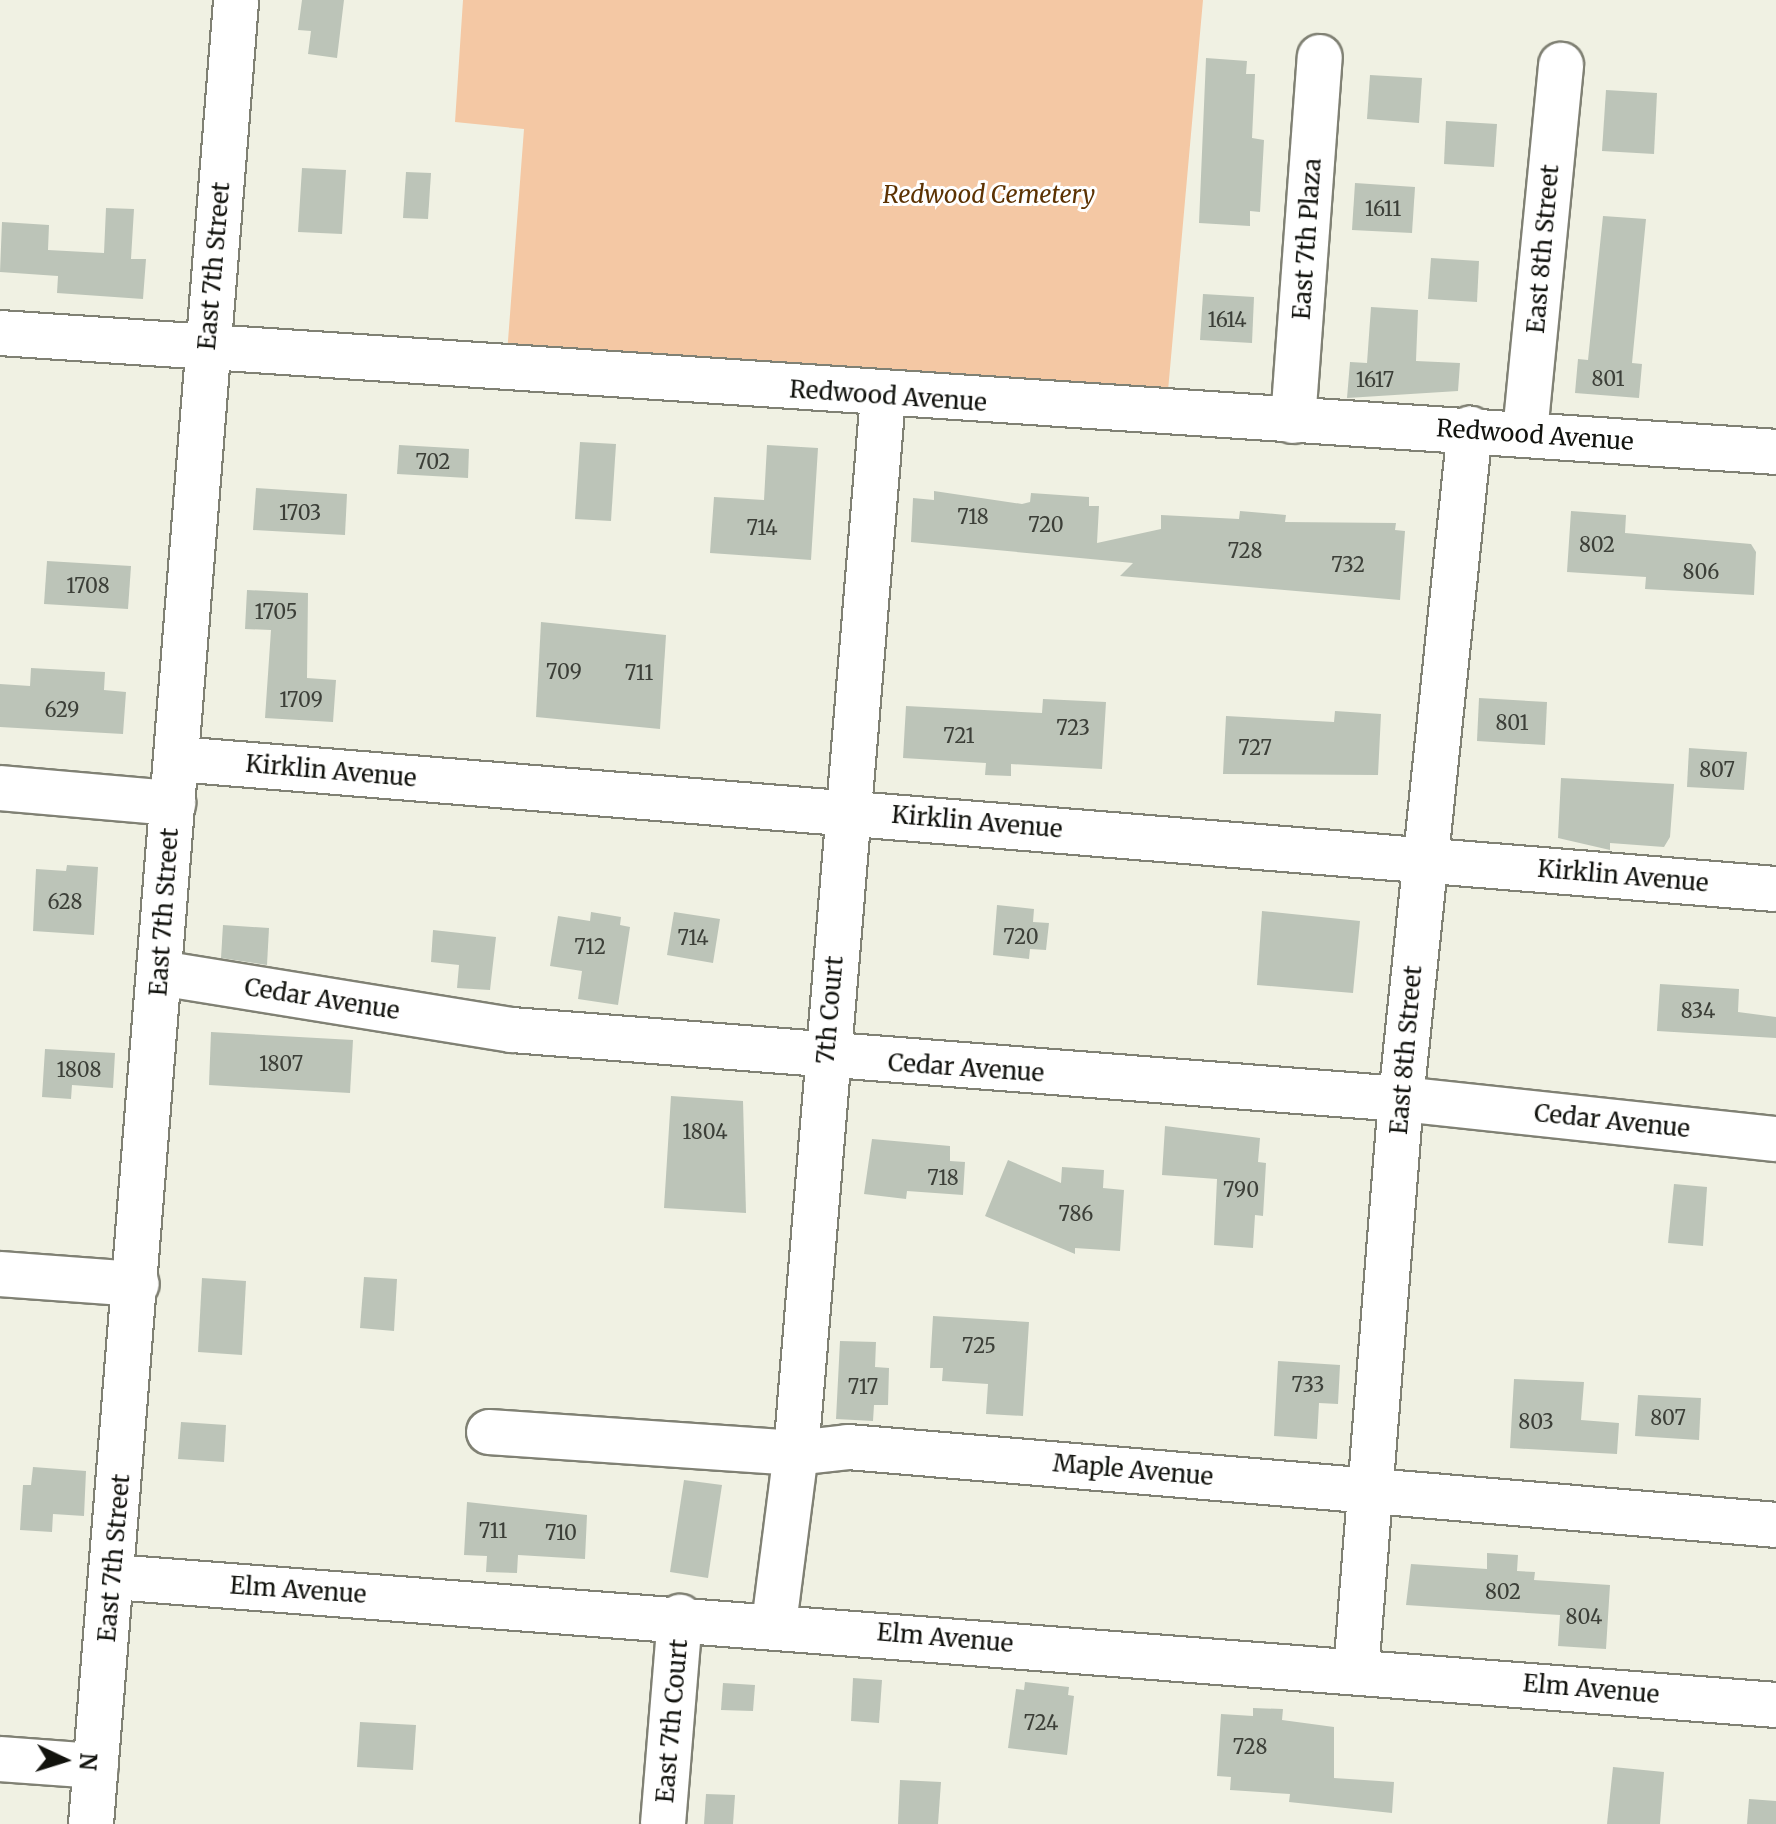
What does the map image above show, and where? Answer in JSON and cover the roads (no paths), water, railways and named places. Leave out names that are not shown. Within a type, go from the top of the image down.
[{"type":"street","name":"East 7th Street","points":[[91,1824],[137,1284],[236,0]]},
{"type":"street","name":"East 7th Plaza","points":[[1293,421],[1320,57]]},
{"type":"street","name":"East 8th Street","points":[[1525,433],[1561,65]]},
{"type":"street","name":"Redwood Avenue","points":[[0,333],[207,345],[883,396],[1470,429],[1776,452]]},
{"type":"street","name":"7th Court","points":[[774,1624],[796,1453],[826,1058],[883,396]]},
{"type":"street","name":"East 8th Street","points":[[1356,1672],[1401,1099],[1470,429]]},
{"type":"street","name":"Kirklin Avenue","points":[[177,759],[847,811],[1776,889]]},
{"type":"street","points":[[0,788],[173,803]]},
{"type":"street","name":"Cedar Avenue","points":[[160,973],[512,1030],[826,1058],[1401,1099],[1776,1139]]},
{"type":"street","points":[[0,1274],[137,1284]]},
{"type":"street","name":"Maple Avenue","points":[[489,1432],[796,1453],[848,1447],[1776,1525]]},
{"type":"street","name":"Elm Avenue","points":[[113,1577],[774,1624],[1776,1705]]},
{"type":"street","name":"East 7th Court","points":[[663,1824],[680,1617]]},
{"type":"street","points":[[0,1759],[96,1766]]},
{"type":"park label","name":"Redwood Cemetery","points":[[989,195]]}]
